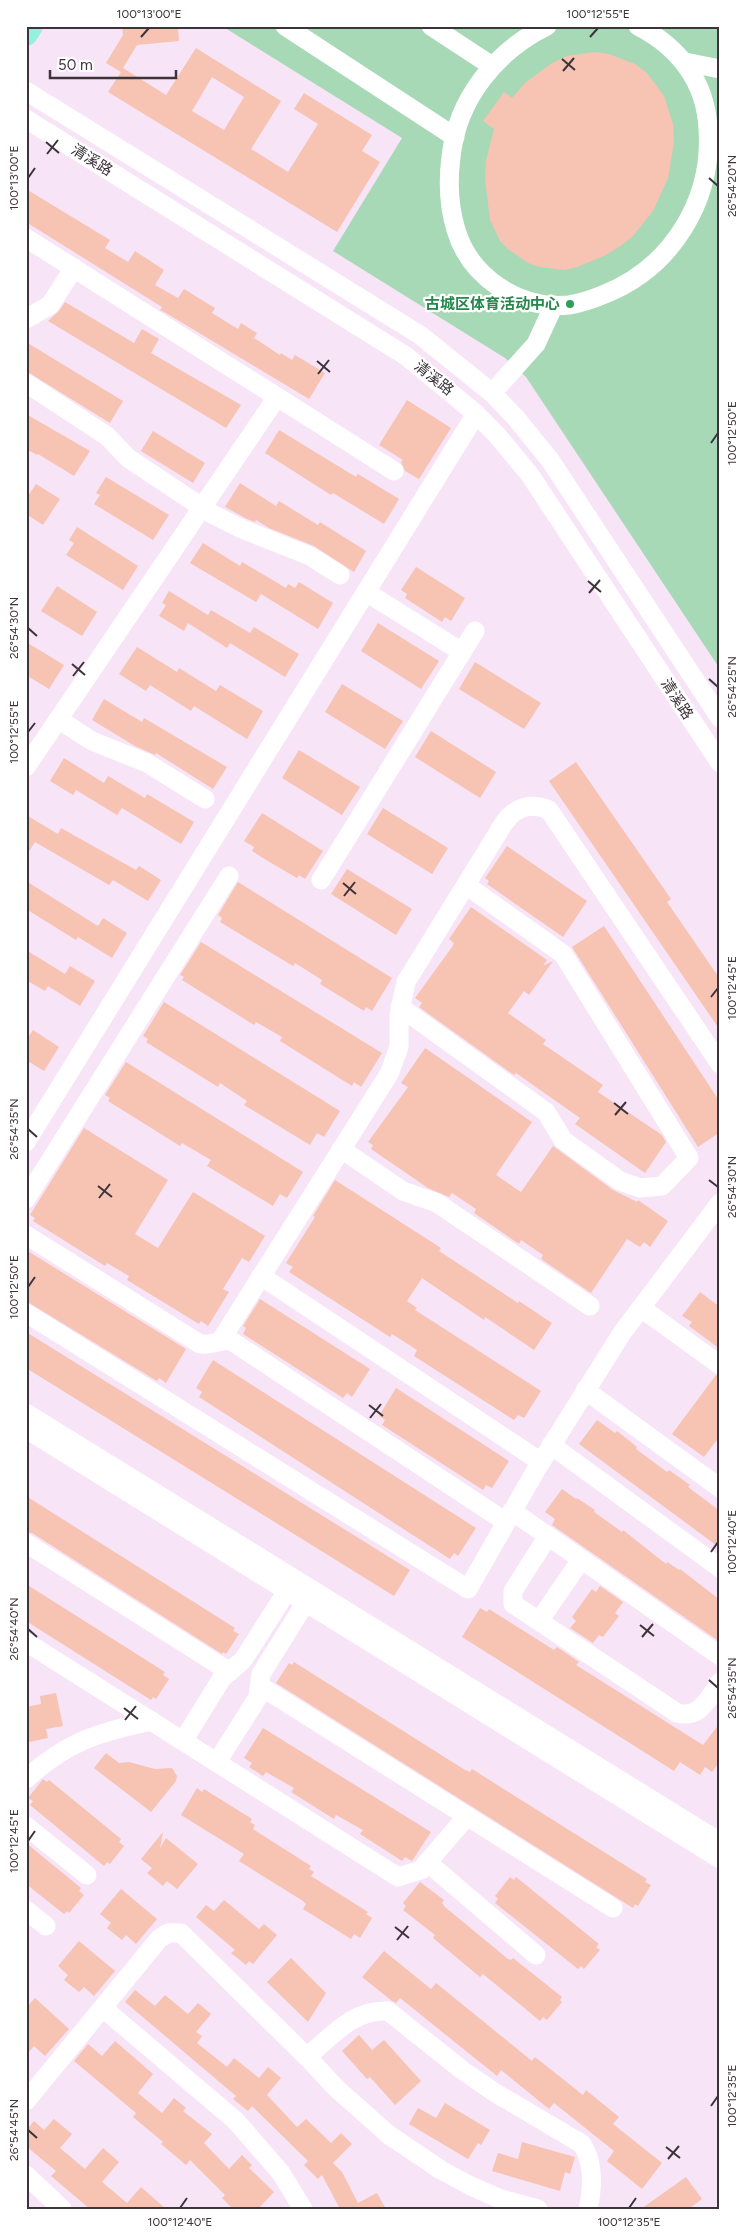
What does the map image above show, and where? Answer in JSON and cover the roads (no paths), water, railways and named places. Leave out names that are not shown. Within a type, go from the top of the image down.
[{"type":"main road","points":[[26,34],[31,26]]},
{"type":"street","points":[[286,26],[455,136]]},
{"type":"street","points":[[431,26],[492,66]]},
{"type":"street","points":[[547,26],[516,44],[492,66],[474,91],[463,111],[455,136],[451,156],[450,187],[452,214],[463,247],[483,275],[513,295],[531,302],[554,305],[587,302],[620,288],[656,263],[670,247],[690,217],[702,188],[707,166],[709,143],[704,100],[696,80],[685,62],[670,46],[638,26]]},
{"type":"street","points":[[685,62],[720,69]]},
{"type":"street","name":"清溪路","points":[[26,91],[420,335],[492,394],[516,418],[550,460],[720,718]]},
{"type":"street","name":"清溪路","points":[[26,119],[406,356],[476,414],[497,435],[530,474],[720,763]]},
{"type":"street","points":[[26,238],[394,471]]},
{"type":"street","points":[[26,319],[50,305],[74,268]]},
{"type":"street","points":[[492,394],[536,344],[554,305]]},
{"type":"street","points":[[26,383],[107,436],[128,458],[202,507],[242,529],[310,556],[340,575]]},
{"type":"street","points":[[26,766],[277,397]]},
{"type":"street","points":[[26,1142],[476,414]]},
{"type":"street","points":[[366,592],[462,652]]},
{"type":"street","points":[[321,880],[475,631]]},
{"type":"street","points":[[58,719],[92,741],[147,763],[206,799]]},
{"type":"street","points":[[221,1340],[389,1074],[399,1047],[400,1006],[406,982],[509,816],[524,807],[541,807],[549,810],[720,1064]]},
{"type":"street","points":[[26,1199],[229,876]]},
{"type":"street","points":[[400,1006],[546,1112],[563,1140],[620,1181],[640,1188],[662,1186],[689,1158],[564,954],[466,885]]},
{"type":"street","points":[[341,1149],[402,1192],[437,1204],[590,1306]]},
{"type":"street","points":[[26,1313],[468,1589],[541,1462],[622,1332],[720,1203]]},
{"type":"street","points":[[26,1235],[200,1344],[208,1345],[221,1340],[230,1340],[509,1516],[548,1536],[720,1656]]},
{"type":"street","points":[[261,1276],[541,1462]]},
{"type":"street","points":[[641,1308],[720,1365]]},
{"type":"street","points":[[585,1390],[719,1485]]},
{"type":"street","points":[[26,1413],[720,1842]]},
{"type":"street","points":[[26,1429],[720,1859]]},
{"type":"street","points":[[551,1446],[720,1568]]},
{"type":"street","points":[[548,1536],[513,1591],[513,1604],[677,1713],[691,1714],[702,1709],[720,1682]]},
{"type":"street","points":[[26,1544],[234,1668],[250,1668],[260,1683],[613,1908]]},
{"type":"street","points":[[538,1621],[581,1560]]},
{"type":"street","points":[[183,1741],[222,1678],[244,1660],[287,1590]]},
{"type":"street","points":[[217,1762],[258,1697],[261,1674],[306,1602]]},
{"type":"street","points":[[26,1642],[398,1877],[420,1870],[467,1816]]},
{"type":"street","points":[[26,1780],[46,1761],[83,1740],[109,1730],[152,1721]]},
{"type":"street","points":[[26,1826],[88,1875]]},
{"type":"street","points":[[427,1862],[536,1955]]},
{"type":"street","points":[[26,1910],[46,1926]]},
{"type":"street","points":[[26,2101],[159,1939],[168,1933],[181,1933],[362,2113],[414,2154],[498,2198],[538,2209]]},
{"type":"street","points":[[102,2008],[236,2121],[281,2174],[303,2209]]},
{"type":"street","points":[[307,2057],[350,2020],[368,2012],[388,2011],[462,2070],[494,2092],[582,2144],[589,2156],[591,2174],[588,2209]]},
{"type":"street","points":[[26,2175],[62,2209]]},
{"type":"place","name":"古城区体育活动中心","points":[[570,304]]}]
